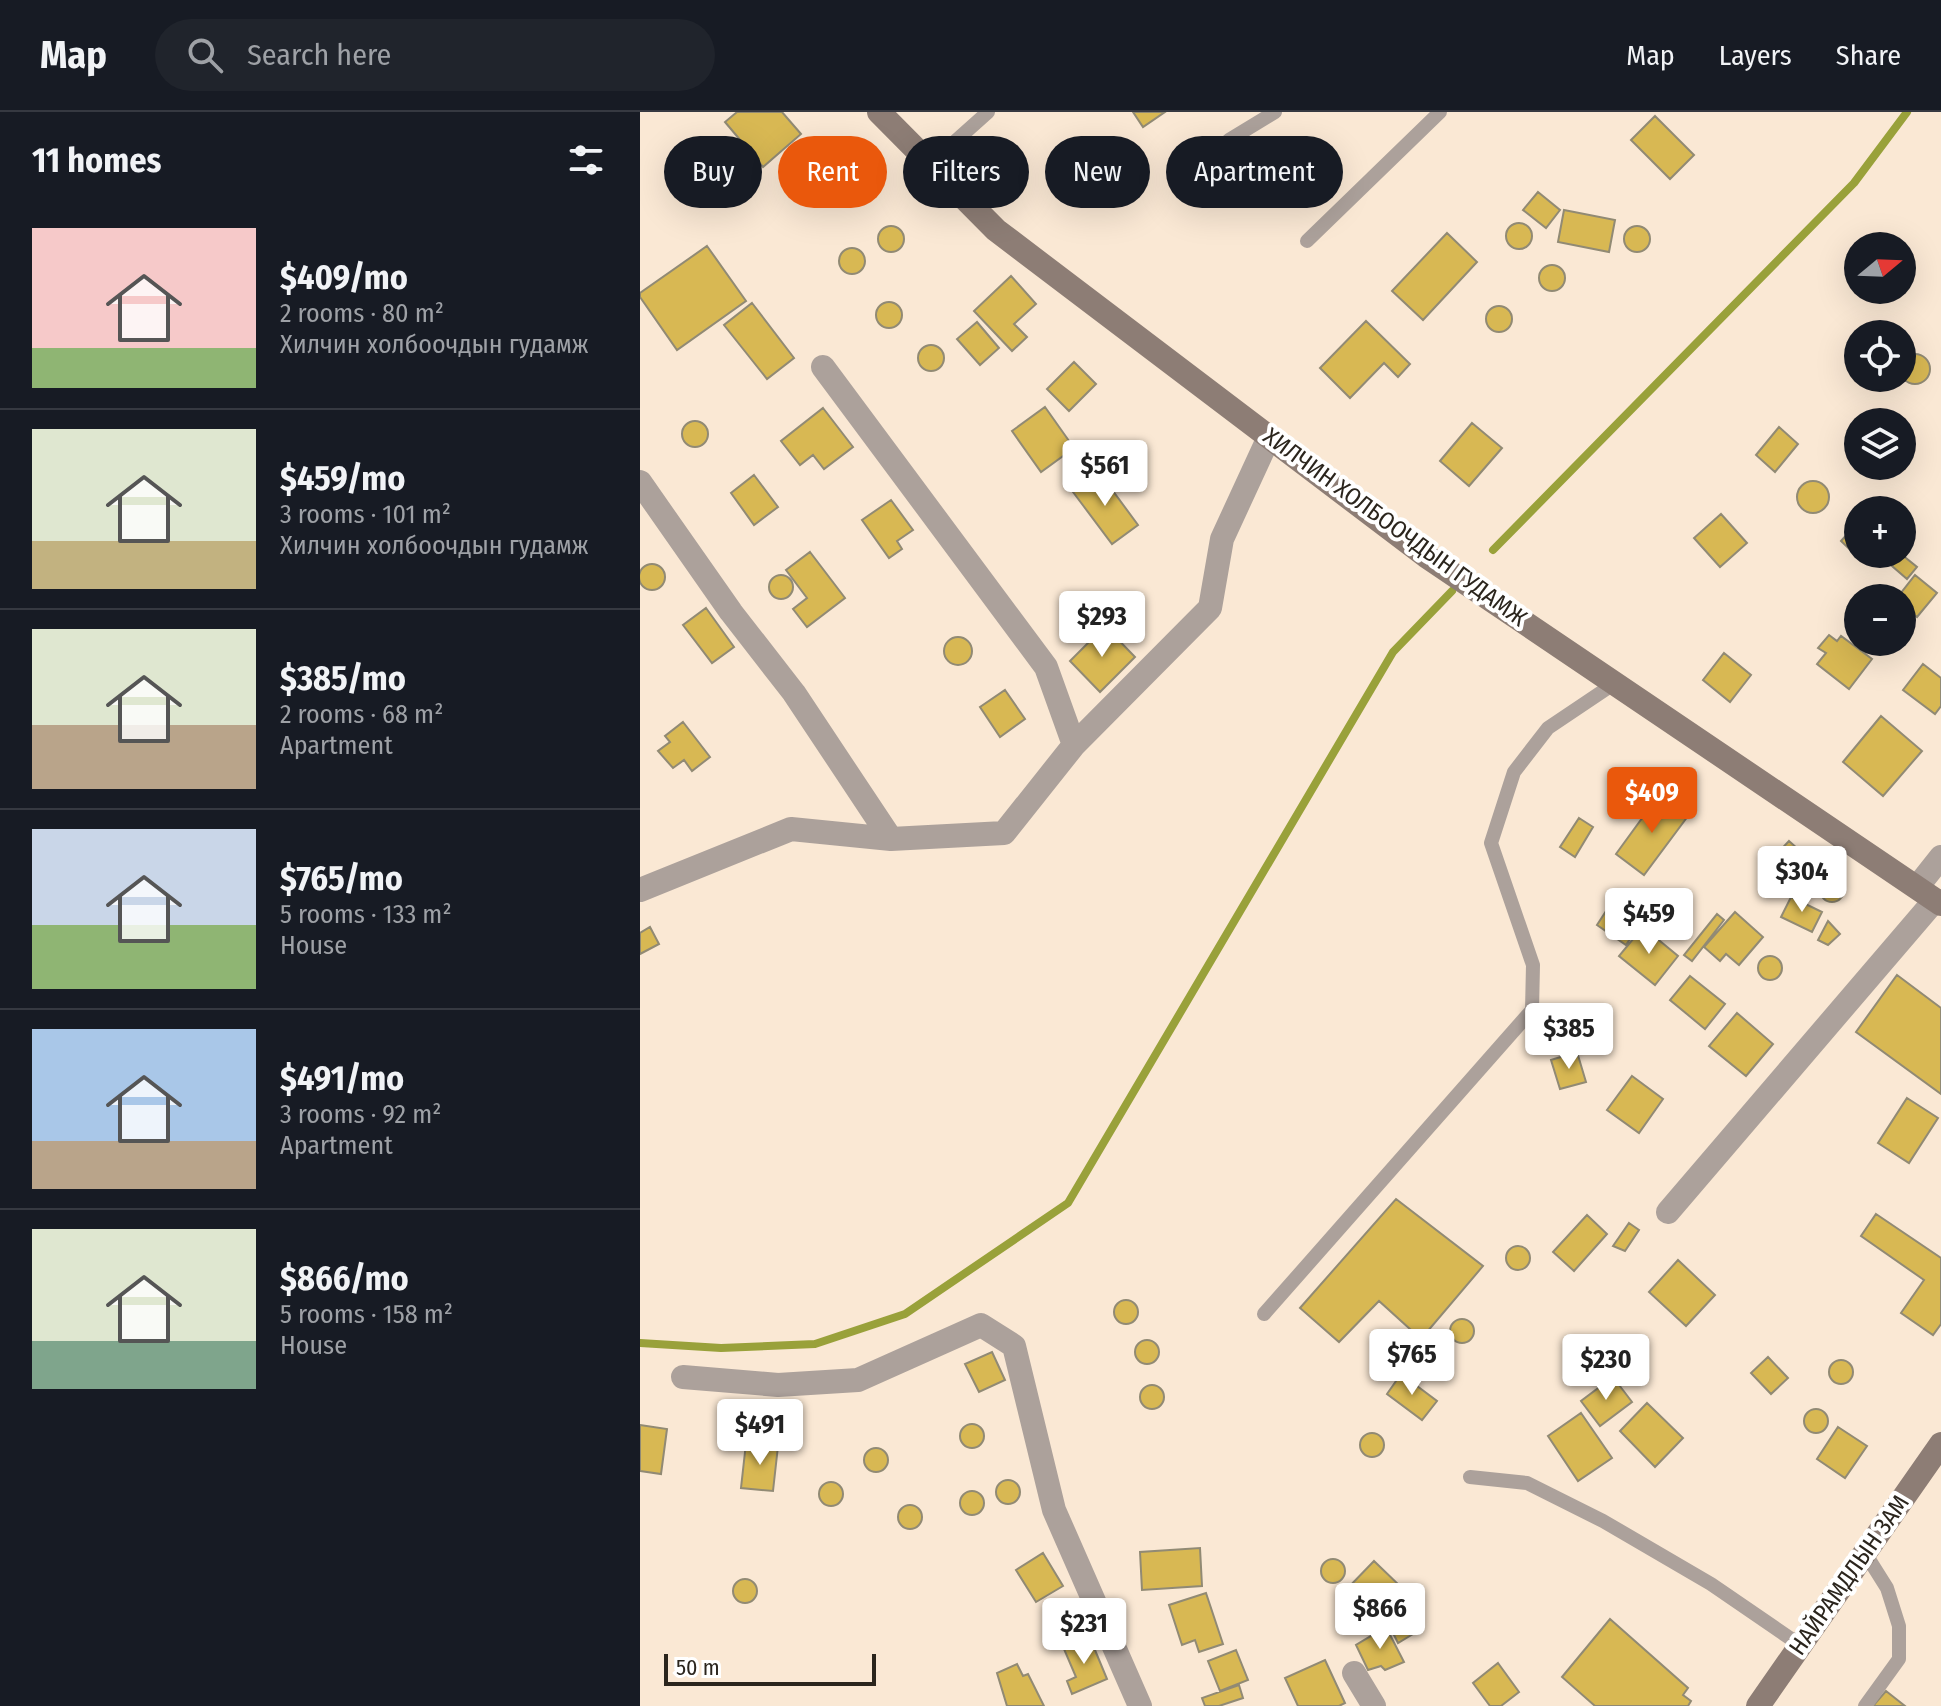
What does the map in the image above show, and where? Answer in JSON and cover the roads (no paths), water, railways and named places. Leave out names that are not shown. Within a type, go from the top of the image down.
[{"type":"main road","name":"ХИЛЧИН ХОЛБООЧДЫН ГУДАМЖ","points":[[879,112],[903,136]]},
{"type":"main road","name":"ХИЛЧИН ХОЛБООЧДЫН ГУДАМЖ","points":[[975,208],[996,230],[1426,556],[1931,897]]},
{"type":"main road","name":"НАЙРАМДЛЫН ЗАМ","points":[[1758,1706],[1941,1444]]},
{"type":"street","points":[[823,367],[1046,667],[1074,745]]},
{"type":"street","points":[[642,886],[791,829],[891,839],[1004,833],[1074,745],[1210,608],[1222,539],[1269,437]]},
{"type":"street","points":[[640,482],[731,612],[794,693],[891,839]]},
{"type":"street","points":[[1668,1212],[1931,897],[1941,857]]},
{"type":"street","points":[[683,1377],[778,1385],[858,1380],[981,1325],[1014,1346],[1054,1510],[1140,1706]]},
{"type":"street","points":[[1354,1673],[1374,1706]]},
{"type":"lane","points":[[961,136],[988,112]]},
{"type":"lane","points":[[1236,136],[1275,112]]},
{"type":"lane","points":[[1307,241],[1440,112]]},
{"type":"lane","points":[[1264,1314],[1532,1010],[1533,965],[1491,843],[1514,772],[1548,728],[1615,683]]},
{"type":"lane","points":[[1470,1477],[1527,1483],[1603,1521],[1711,1584],[1800,1645]]},
{"type":"lane","points":[[1865,1553],[1887,1588],[1899,1626],[1899,1659],[1865,1706]]},
{"type":"waterway","points":[[1493,550],[1854,183],[1907,112]]},
{"type":"waterway","points":[[640,1343],[721,1348],[815,1344],[905,1314],[1068,1203],[1393,652],[1452,591]]}]
